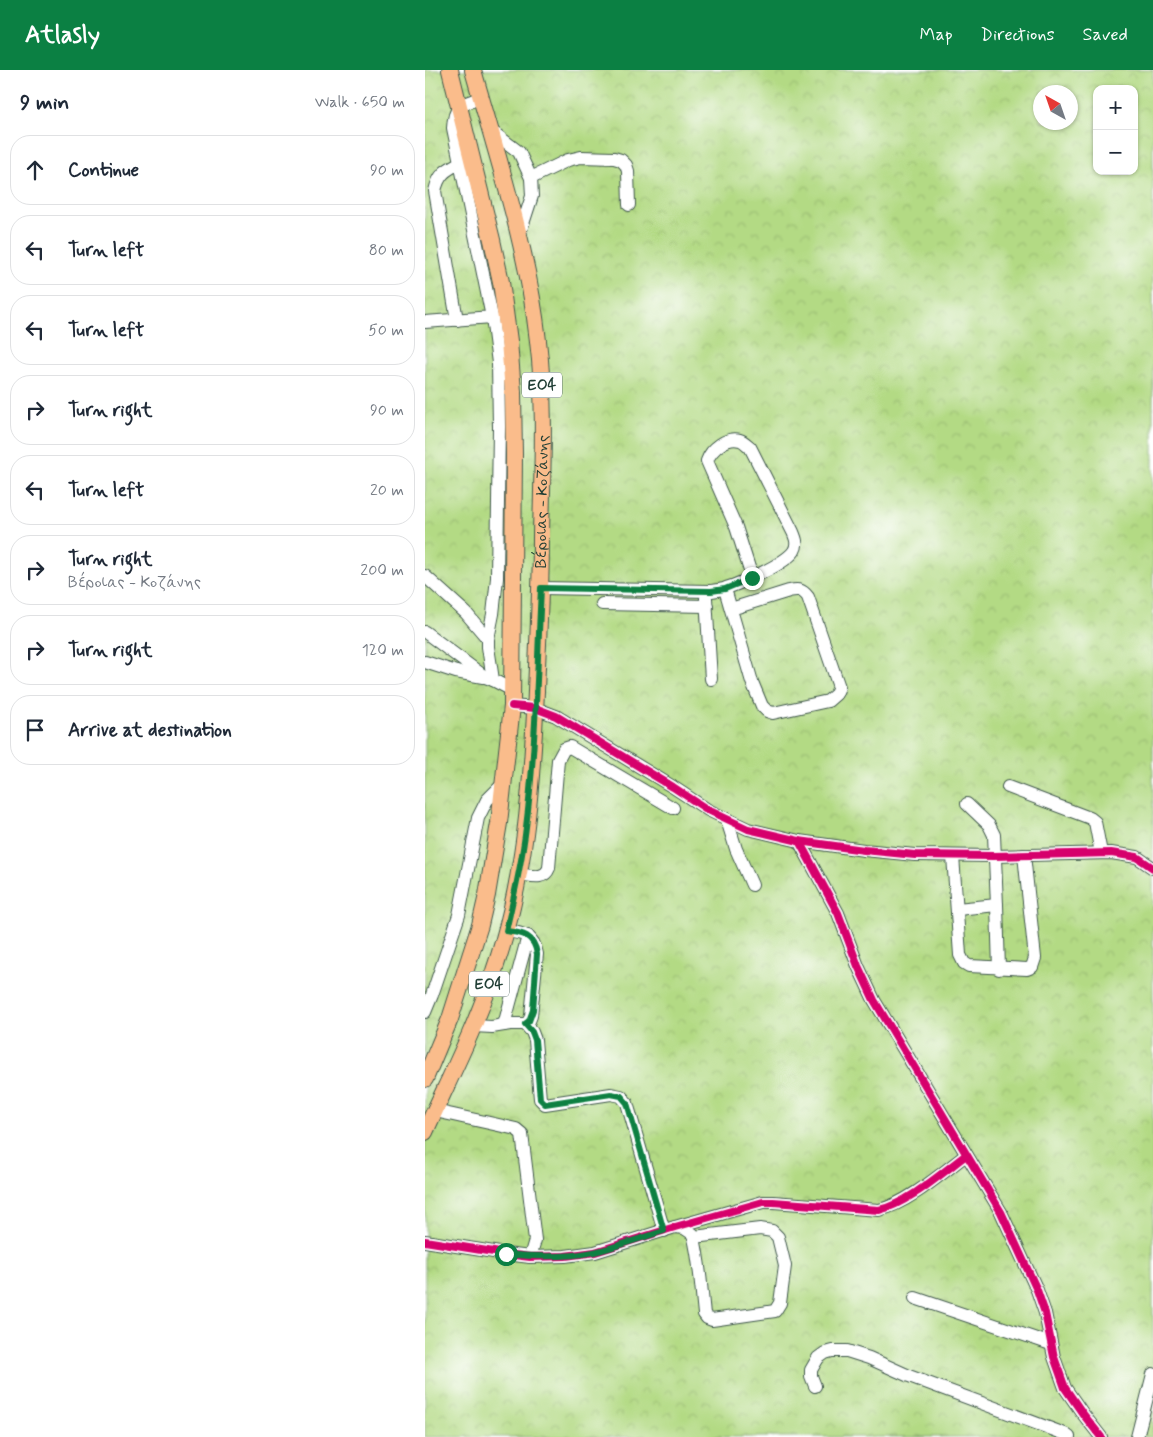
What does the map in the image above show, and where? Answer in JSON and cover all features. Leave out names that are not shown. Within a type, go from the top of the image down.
[{"type":"main road","name":"Βέροιας - Κοζάνης","points":[[425,1079],[450,1019],[480,925],[487,895],[504,783],[512,698],[514,436],[509,341],[501,282],[492,240],[450,70]]},
{"type":"main road","name":"Βέροιας - Κοζάνης","points":[[425,1132],[473,1026],[494,971],[506,931],[526,828],[534,747],[541,588],[542,384],[538,340],[519,236],[473,70]]},
{"type":"street","points":[[480,98],[459,106],[453,118],[453,128],[492,317],[498,363],[497,578],[488,639],[489,679]]},
{"type":"street","points":[[489,129],[519,152],[531,178],[532,196],[519,236]]},
{"type":"street","points":[[531,178],[567,160],[581,157],[614,158],[621,160],[626,165],[629,206]]},
{"type":"street","points":[[457,320],[435,191],[436,182],[440,175],[461,162]]},
{"type":"street","points":[[425,322],[492,317]]},
{"type":"street","points":[[541,588],[725,589],[752,578],[778,564],[794,550],[797,541],[750,447],[739,439],[729,440],[713,450],[707,461],[736,527],[752,578]]},
{"type":"street","points":[[425,576],[466,614],[488,639]]},
{"type":"street","points":[[725,589],[731,609],[753,682],[762,706],[773,713],[828,702],[832,698],[839,687],[808,597],[804,592],[797,589],[731,609]]},
{"type":"street","points":[[705,590],[711,679]]},
{"type":"street","points":[[602,604],[707,606]]},
{"type":"street","points":[[425,632],[512,698],[556,716],[708,810],[748,829],[799,840],[863,850],[915,855],[994,856],[1111,853],[1137,857],[1153,868]]},
{"type":"street","points":[[425,662],[456,672],[489,679]]},
{"type":"street","points":[[518,874],[542,876],[547,874],[558,760],[564,749],[570,747],[673,808]]},
{"type":"street","points":[[425,1012],[459,915],[478,818],[487,800],[504,783]]},
{"type":"street","points":[[1008,787],[1090,818],[1095,822],[1101,853]]},
{"type":"street","points":[[967,804],[989,825],[994,835],[999,969]]},
{"type":"street","points":[[727,820],[736,849],[752,886]]},
{"type":"street","points":[[799,840],[838,913],[858,966],[874,1000],[1001,1212],[1032,1277],[1045,1313],[1051,1344],[1065,1388],[1101,1437]]},
{"type":"street","points":[[953,856],[960,955],[964,962],[969,966],[1027,970],[1032,968],[1035,958],[1024,855]]},
{"type":"street","points":[[957,909],[997,906]]},
{"type":"street","points":[[473,1026],[499,1027],[525,1024],[529,1021],[533,1010],[537,954],[533,941],[521,933],[506,931]]},
{"type":"street","points":[[504,1025],[528,936]]},
{"type":"street","points":[[525,1024],[532,1032],[535,1040],[540,1099],[545,1104],[611,1094],[621,1096],[627,1103],[670,1229]]},
{"type":"street","points":[[435,1111],[516,1129],[522,1134],[535,1240],[530,1257]]},
{"type":"street","points":[[425,1241],[530,1257],[565,1256],[595,1252],[763,1202],[873,1211],[889,1208],[913,1194],[966,1156]]},
{"type":"street","points":[[670,1229],[684,1228],[693,1234],[697,1249],[704,1314],[707,1318],[712,1320],[775,1311],[780,1303],[785,1266],[778,1236],[771,1231],[760,1229],[694,1237]]},
{"type":"street","points":[[915,1298],[1051,1344]]},
{"type":"street","points":[[815,1386],[811,1370],[819,1358],[825,1353],[832,1351],[847,1350],[909,1376],[1069,1437]]},
{"type":"street","points":[[1137,1437],[1153,1374]]},
{"type":"green space","points":[[425,70],[1153,70],[1153,1437],[425,1437]]},
{"type":"cycle path","points":[[512,706],[535,708],[556,716],[708,810],[748,829],[799,841],[915,855],[994,856],[1111,853],[1137,857],[1153,868]]},
{"type":"cycle path","points":[[799,841],[838,913],[858,966],[874,1000],[1001,1212],[1037,1290],[1045,1313],[1054,1357],[1065,1388],[1101,1437]]},
{"type":"cycle path","points":[[425,1241],[530,1257],[565,1256],[595,1252],[763,1202],[879,1210],[890,1207],[913,1195],[966,1155]]},
{"type":"route","points":[[506,1254],[530,1257],[582,1254],[595,1252],[664,1231],[627,1103],[621,1096],[611,1094],[545,1104],[540,1099],[535,1040],[532,1032],[525,1024],[529,1021],[533,1010],[536,948],[528,936],[506,931],[526,828],[534,747],[541,588],[711,591],[725,589],[752,578]]}]
